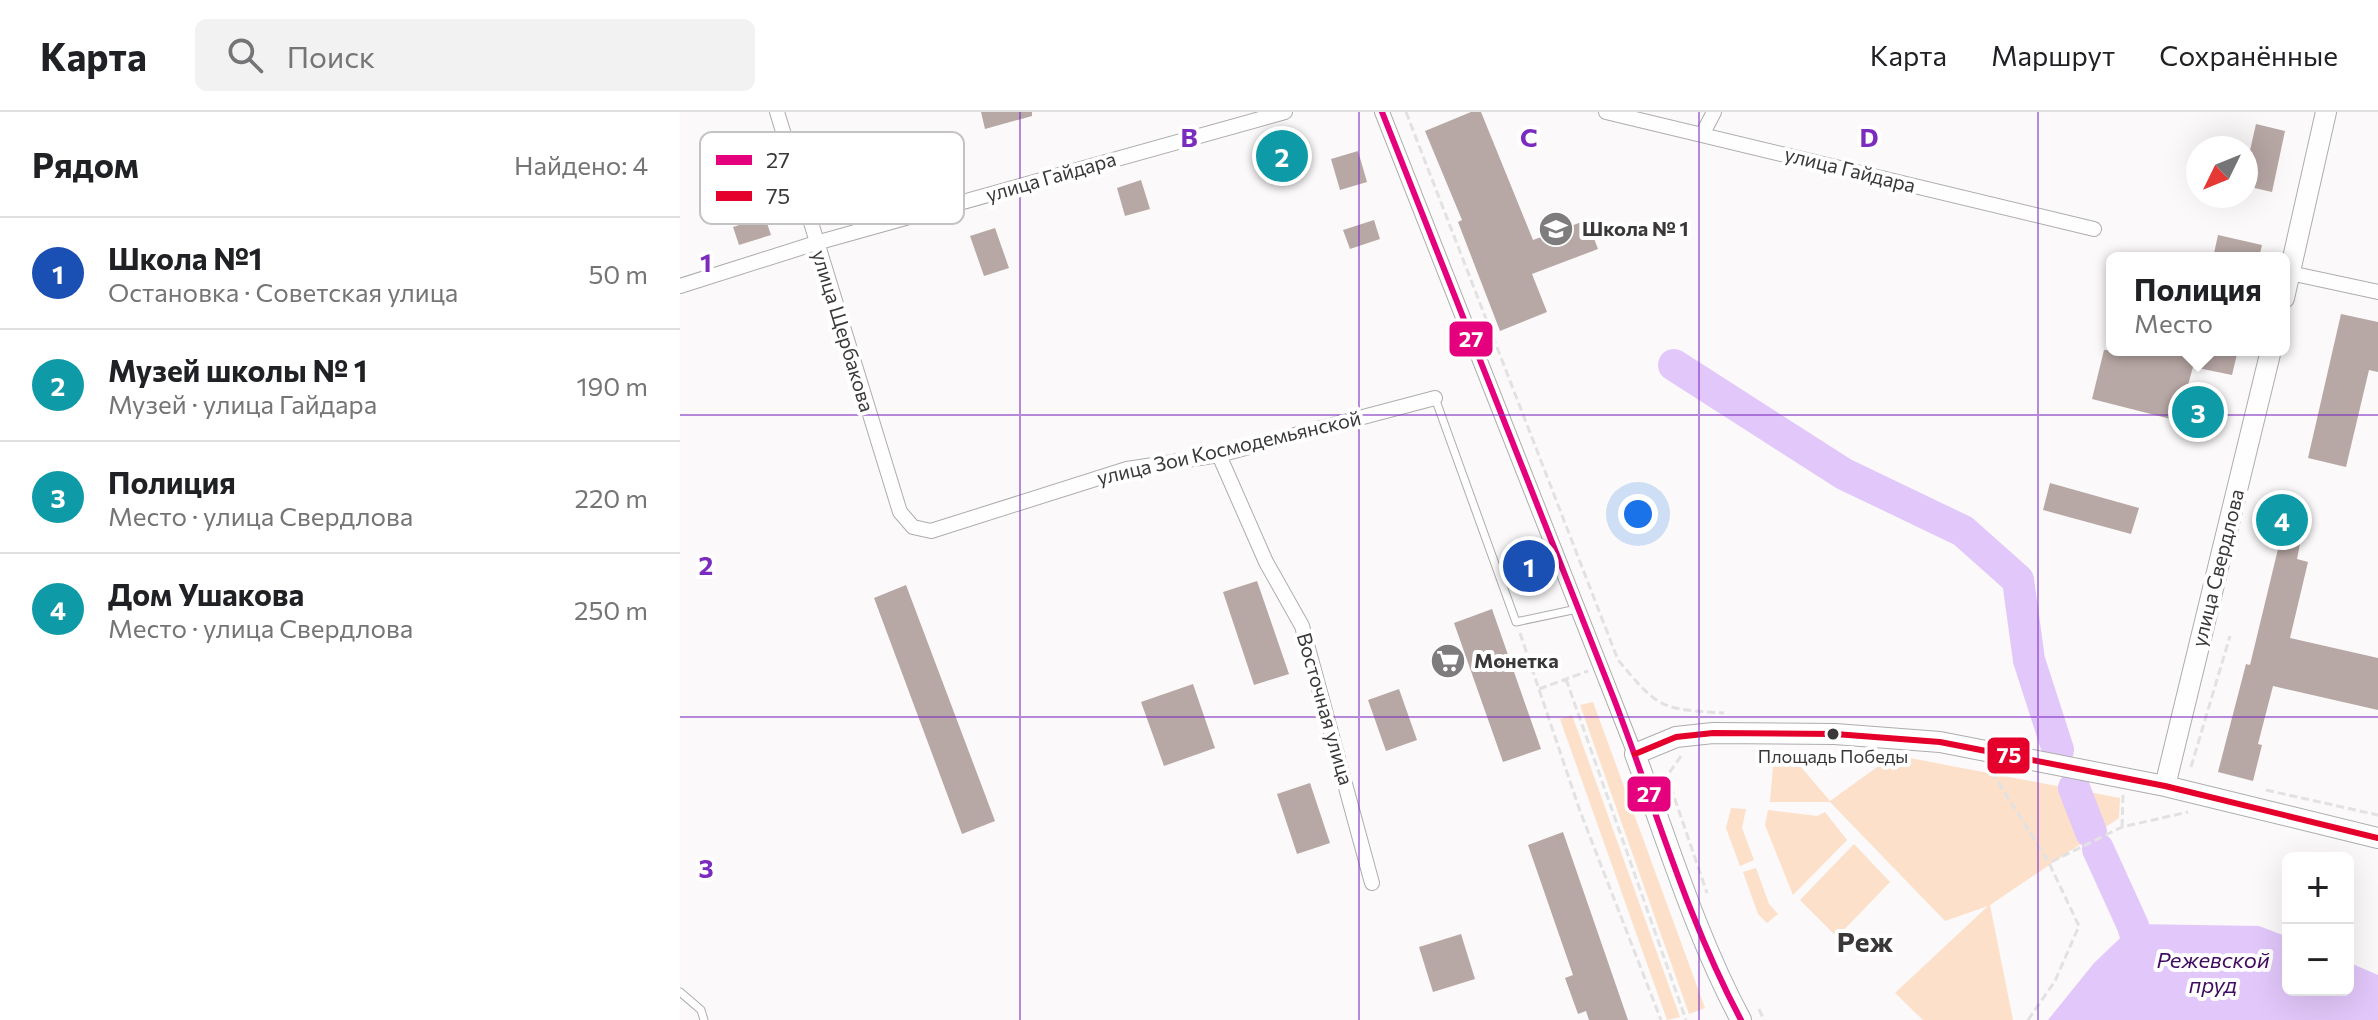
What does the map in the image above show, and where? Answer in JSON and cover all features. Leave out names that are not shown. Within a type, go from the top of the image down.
[{"type":"main road","points":[[2290,273],[2326,112]]},
{"type":"main road","name":"улица Свердлова","points":[[2165,786],[2270,356]]},
{"type":"main road","points":[[1749,1013],[1726,991],[1635,754],[1676,737],[1713,733],[1835,734],[1940,742],[2207,795],[2378,838]]},
{"type":"street","name":"улица Щербакова","points":[[777,112],[783,132]]},
{"type":"street","name":"улица Гайдара","points":[[964,202],[1285,112]]},
{"type":"street","points":[[1382,112],[1635,754]]},
{"type":"street","name":"улица Гайдара","points":[[1606,112],[2094,229]]},
{"type":"street","points":[[1703,133],[1714,112]]},
{"type":"street","name":"улица Щербакова","points":[[810,224],[900,512],[913,527],[931,531]]},
{"type":"street","name":"улица Гайдара","points":[[680,286],[884,224]]},
{"type":"street","points":[[2290,273],[2378,292]]},
{"type":"street","name":"улица Зои Космодемьянской","points":[[931,531],[1127,469],[1219,455],[1435,398]]},
{"type":"street","name":"Восточная улица","points":[[1219,455],[1266,562],[1302,626],[1372,883]]},
{"type":"lane","points":[[1435,398],[1516,622],[1577,609]]},
{"type":"lane","points":[[680,992],[701,1010],[704,1020]]},
{"type":"path","points":[[1406,112],[1618,660],[1642,689],[1655,701],[1671,709],[1728,713]]},
{"type":"path","points":[[1516,622],[1580,811],[1661,1020]]},
{"type":"path","points":[[2189,771],[2230,636]]},
{"type":"path","points":[[1539,689],[1618,660]]},
{"type":"path","points":[[1566,679],[1686,1020]]},
{"type":"path","points":[[1688,753],[1680,756],[1667,776],[1707,893]]},
{"type":"path","points":[[1985,762],[2049,863],[2079,926],[2055,981],[2028,1020]]},
{"type":"path","points":[[2256,787],[2378,815]]},
{"type":"path","points":[[2049,863],[2122,827],[2203,809],[2207,795]]},
{"type":"path","points":[[1749,1013],[1764,1020]]},
{"type":"shaded area","points":[[1593,702],[1705,1008],[1689,1014],[1580,705]]},
{"type":"shaded area","points":[[1572,715],[1680,1017],[1667,1020],[1560,719]]},
{"type":"shaded area","points":[[1789,753],[1830,801],[1894,755],[2120,798],[2119,818],[1990,905],[2013,1020],[1923,1020],[1895,993],[1988,906],[1945,921],[1830,802],[1770,802],[1774,754]]},
{"type":"shaded area","points":[[1731,808],[1746,809],[1742,828],[1754,860],[1740,866],[1726,828]]},
{"type":"shaded area","points":[[1768,810],[1817,816],[1825,812],[1847,840],[1793,895],[1765,825]]},
{"type":"shaded area","points":[[1854,844],[1890,882],[1837,937],[1800,900]]},
{"type":"shaded area","points":[[1756,868],[1769,904],[1778,914],[1767,923],[1758,914],[1743,872]]},
{"type":"water","name":"Режевской пруд","points":[[2135,924],[2259,926],[2282,935],[2282,996],[2354,996],[2354,965],[2378,975],[2378,1020],[2048,1020],[2094,963]]},
{"type":"building","points":[[981,112],[1032,112],[1032,116],[985,129]]},
{"type":"building","points":[[1471,112],[1481,112],[1533,240],[1587,220],[1598,249],[1532,274],[1547,312],[1500,331],[1458,222],[1462,220],[1425,131]]},
{"type":"building","points":[[2256,124],[2285,131],[2272,192],[2258,189],[2258,136],[2253,136]]},
{"type":"building","points":[[1286,140],[1298,177],[1274,185],[1262,148]]},
{"type":"building","points":[[1358,151],[1367,182],[1340,190],[1331,159]]},
{"type":"building","points":[[1141,180],[1150,209],[1125,216],[1117,188]]},
{"type":"building","points":[[1374,220],[1380,239],[1350,249],[1343,230]]},
{"type":"building","points":[[767,224],[771,235],[739,245],[733,227]]},
{"type":"building","points":[[995,228],[1009,268],[984,276],[970,236]]},
{"type":"building","points":[[2218,235],[2262,245],[2260,252],[2214,252]]},
{"type":"building","points":[[2341,314],[2378,322],[2378,372],[2369,370],[2346,467],[2308,458]]},
{"type":"building","points":[[2104,350],[2106,356],[2237,356],[2232,375],[2193,367],[2185,396],[2216,403],[2210,429],[2092,399]]},
{"type":"building","points":[[2050,483],[2139,508],[2131,534],[2043,510]]},
{"type":"building","points":[[2277,513],[2305,518],[2297,559],[2308,562],[2290,638],[2378,658],[2378,710],[2273,686],[2258,744],[2262,745],[2253,781],[2218,772],[2246,664],[2250,665],[2278,549],[2271,548]]},
{"type":"building","points":[[1257,581],[1289,674],[1254,685],[1223,592]]},
{"type":"building","points":[[906,585],[995,821],[962,834],[874,598]]},
{"type":"building","points":[[1492,609],[1541,749],[1503,762],[1454,623]]},
{"type":"building","points":[[1193,684],[1215,748],[1164,766],[1141,702]]},
{"type":"building","points":[[1399,689],[1417,740],[1386,751],[1368,700]]},
{"type":"building","points":[[1310,783],[1330,843],[1297,854],[1277,794]]},
{"type":"building","points":[[1563,832],[1628,1020],[1589,1020],[1586,1011],[1578,1014],[1565,978],[1573,975],[1528,845]]},
{"type":"building","points":[[1461,934],[1475,979],[1433,992],[1419,947]]},
{"type":"waterway","points":[[1674,365],[1844,474],[1963,531],[2018,580],[2029,660],[2058,750]]},
{"type":"waterway","points":[[2074,788],[2091,832]]},
{"type":"waterway","points":[[2098,849],[2133,926],[2161,1020]]},
{"type":"transit line","name":"27","points":[[1382,112],[1614,699],[1688,902],[1741,1020]]},
{"type":"transit line","name":"75","points":[[1635,754],[1676,737],[1713,733],[1835,734],[1940,742],[2165,786],[2378,838]]},
{"type":"place","name":"Музей школы № 1","points":[[1282,156]]},
{"type":"place","name":"Школа № 1","points":[[1556,229]]},
{"type":"place","name":"Полиция","points":[[2198,412]]},
{"type":"place","name":"Дом Ушакова","points":[[2282,520]]},
{"type":"place","name":"Школа №1","points":[[1529,566]]},
{"type":"place","name":"Монетка","points":[[1448,661]]},
{"type":"place","name":"Площадь Победы","points":[[1833,734]]},
{"type":"district","name":"Реж","points":[[1865,942]]}]
